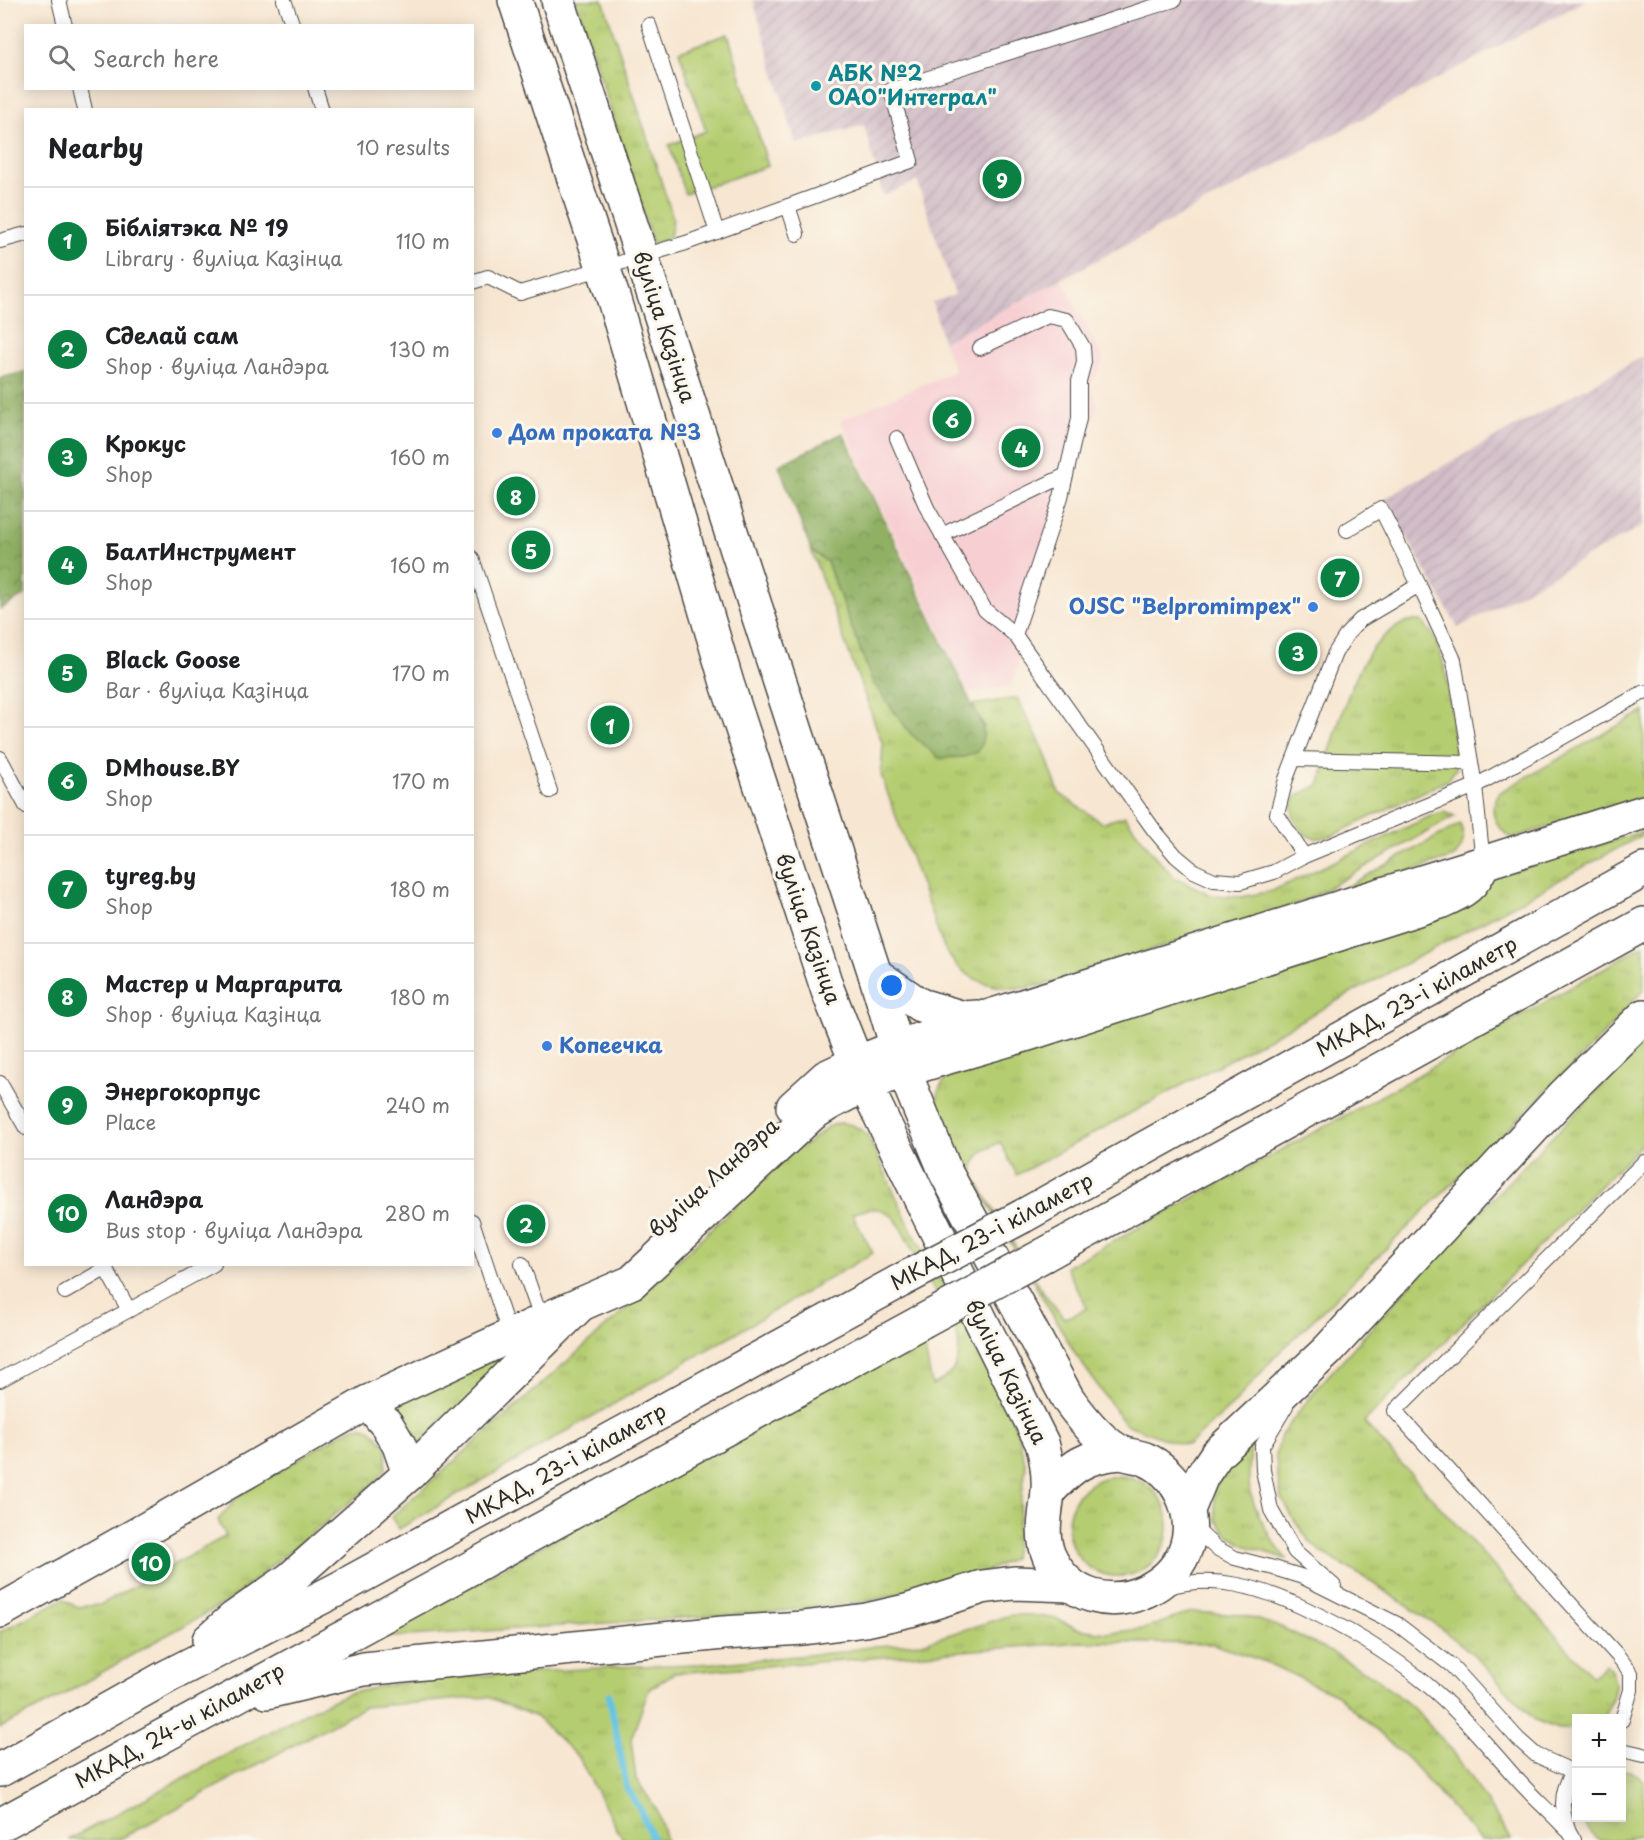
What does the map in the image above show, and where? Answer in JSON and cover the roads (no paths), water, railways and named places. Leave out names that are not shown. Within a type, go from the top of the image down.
[{"type":"main road","name":"вуліца Казінца","points":[[515,0],[618,312],[724,672],[764,801],[828,992],[861,1073],[922,1204],[1034,1423],[1042,1443],[1048,1467],[1048,1492],[1044,1520],[1045,1543],[1061,1575],[1084,1593],[1120,1599],[1143,1594],[1171,1575],[1180,1561],[1186,1546],[1188,1514],[1175,1482],[1160,1468],[1144,1459],[1122,1453],[1097,1435],[1068,1399],[946,1173],[900,1059],[875,974],[558,0]]},
{"type":"main road","points":[[900,1059],[987,1017],[1644,812]]},
{"type":"main road","points":[[900,1059],[1041,1030],[1442,901],[1458,894],[1470,885],[1478,876],[1483,863]]},
{"type":"main road","name":"МКАД, 23-і кіламетр","points":[[168,1676],[338,1589],[1023,1216],[1644,870]]},
{"type":"main road","name":"МКАД, 23-і кіламетр","points":[[361,1628],[1644,924]]},
{"type":"main road","points":[[875,974],[920,1005],[964,1018],[987,1017]]},
{"type":"main road","points":[[1188,1514],[1202,1476],[1217,1454],[1327,1351],[1564,1095],[1644,1016]]},
{"type":"main road","name":"вуліца Ландэра","points":[[0,1611],[368,1402],[581,1304],[629,1256],[826,1077],[861,1073],[900,1059]]},
{"type":"main road","points":[[0,1770],[168,1676],[234,1618],[290,1579],[409,1474],[581,1304]]},
{"type":"main road","points":[[368,1402],[387,1425],[399,1445],[409,1474]]},
{"type":"main road","points":[[1048,1492],[1063,1476],[1083,1461],[1103,1454],[1122,1453]]},
{"type":"main road","points":[[192,1720],[268,1691],[364,1669],[711,1634],[803,1628],[866,1620],[910,1610],[982,1587],[1014,1583],[1071,1585]]},
{"type":"main road","name":"МКАД, 24-ы кіламетр","points":[[0,1825],[361,1628]]},
{"type":"lane","points":[[59,0],[65,24]]},
{"type":"lane","points":[[284,0],[292,24]]},
{"type":"lane","points":[[474,281],[488,277],[520,294],[686,243],[911,161],[891,90],[1174,0]]},
{"type":"lane","points":[[649,25],[717,232]]},
{"type":"lane","points":[[80,90],[85,108]]},
{"type":"lane","points":[[316,90],[321,108]]},
{"type":"lane","points":[[788,206],[797,234]]},
{"type":"lane","points":[[0,241],[24,235]]},
{"type":"lane","points":[[980,348],[1048,316],[1067,320],[1083,347],[1084,362],[1079,381],[1079,418],[1061,497],[1015,635]]},
{"type":"lane","points":[[897,438],[927,508],[985,610],[1015,635],[1154,830],[1176,856],[1194,871],[1214,880],[1240,882],[1274,872],[1304,856],[1475,786],[1644,692]]},
{"type":"lane","points":[[942,535],[1065,475]]},
{"type":"lane","points":[[1347,530],[1381,509],[1454,660],[1475,786],[1483,863]]},
{"type":"lane","points":[[474,564],[550,791]]},
{"type":"lane","points":[[1304,856],[1277,814],[1286,779],[1335,653],[1347,634],[1360,620],[1419,585]]},
{"type":"lane","points":[[0,758],[24,802]]},
{"type":"lane","points":[[1294,759],[1471,763]]},
{"type":"lane","points":[[0,1083],[24,1125]]},
{"type":"lane","points":[[1624,1714],[1632,1690],[1630,1673],[1618,1656],[1395,1410],[1644,1162]]},
{"type":"lane","points":[[474,1227],[510,1336]]},
{"type":"lane","points":[[522,1264],[542,1321]]},
{"type":"lane","points":[[0,1380],[210,1266]]},
{"type":"lane","points":[[65,1292],[104,1267],[129,1310]]},
{"type":"lane","points":[[1327,1351],[1280,1415],[1262,1446],[1263,1470],[1271,1510],[1295,1552],[1349,1599]]},
{"type":"lane","points":[[1188,1514],[1202,1535],[1216,1548],[1235,1558],[1303,1578],[1397,1624],[1452,1666],[1518,1739],[1536,1755],[1572,1769]]},
{"type":"lane","points":[[1143,1594],[1186,1582],[1215,1581],[1242,1585],[1279,1597],[1339,1624],[1388,1654],[1425,1683],[1456,1712],[1571,1835]]},
{"type":"lane","points":[[1626,1751],[1644,1755]]},
{"type":"lane","points":[[1571,1835],[1562,1810],[1565,1790],[1572,1776]]},
{"type":"waterway","points":[[609,1695],[627,1788],[640,1809],[653,1840]]},
{"type":"place","name":"АБК №2 ОАО\"Интеграл\"","points":[[816,86]]},
{"type":"place","name":"Энергокорпус","points":[[1002,179]]},
{"type":"place","name":"DMhouse.BY","points":[[952,419]]},
{"type":"place","name":"Дом проката №3","points":[[497,433]]},
{"type":"place","name":"БалтИнструмент","points":[[1021,448]]},
{"type":"place","name":"Мастер и Маргарита","points":[[516,496]]},
{"type":"place","name":"Black Goose","points":[[531,550]]},
{"type":"place","name":"tyreg.by","points":[[1340,578]]},
{"type":"place","name":"OJSC \"Belpromimpex\"","points":[[1313,607]]},
{"type":"place","name":"Крокус","points":[[1298,652]]},
{"type":"place","name":"Бібліятэка № 19","points":[[610,725]]},
{"type":"place","name":"Копеечка","points":[[547,1046]]},
{"type":"place","name":"Сделай сам","points":[[526,1224]]},
{"type":"place","name":"Ландэра","points":[[151,1562]]}]
